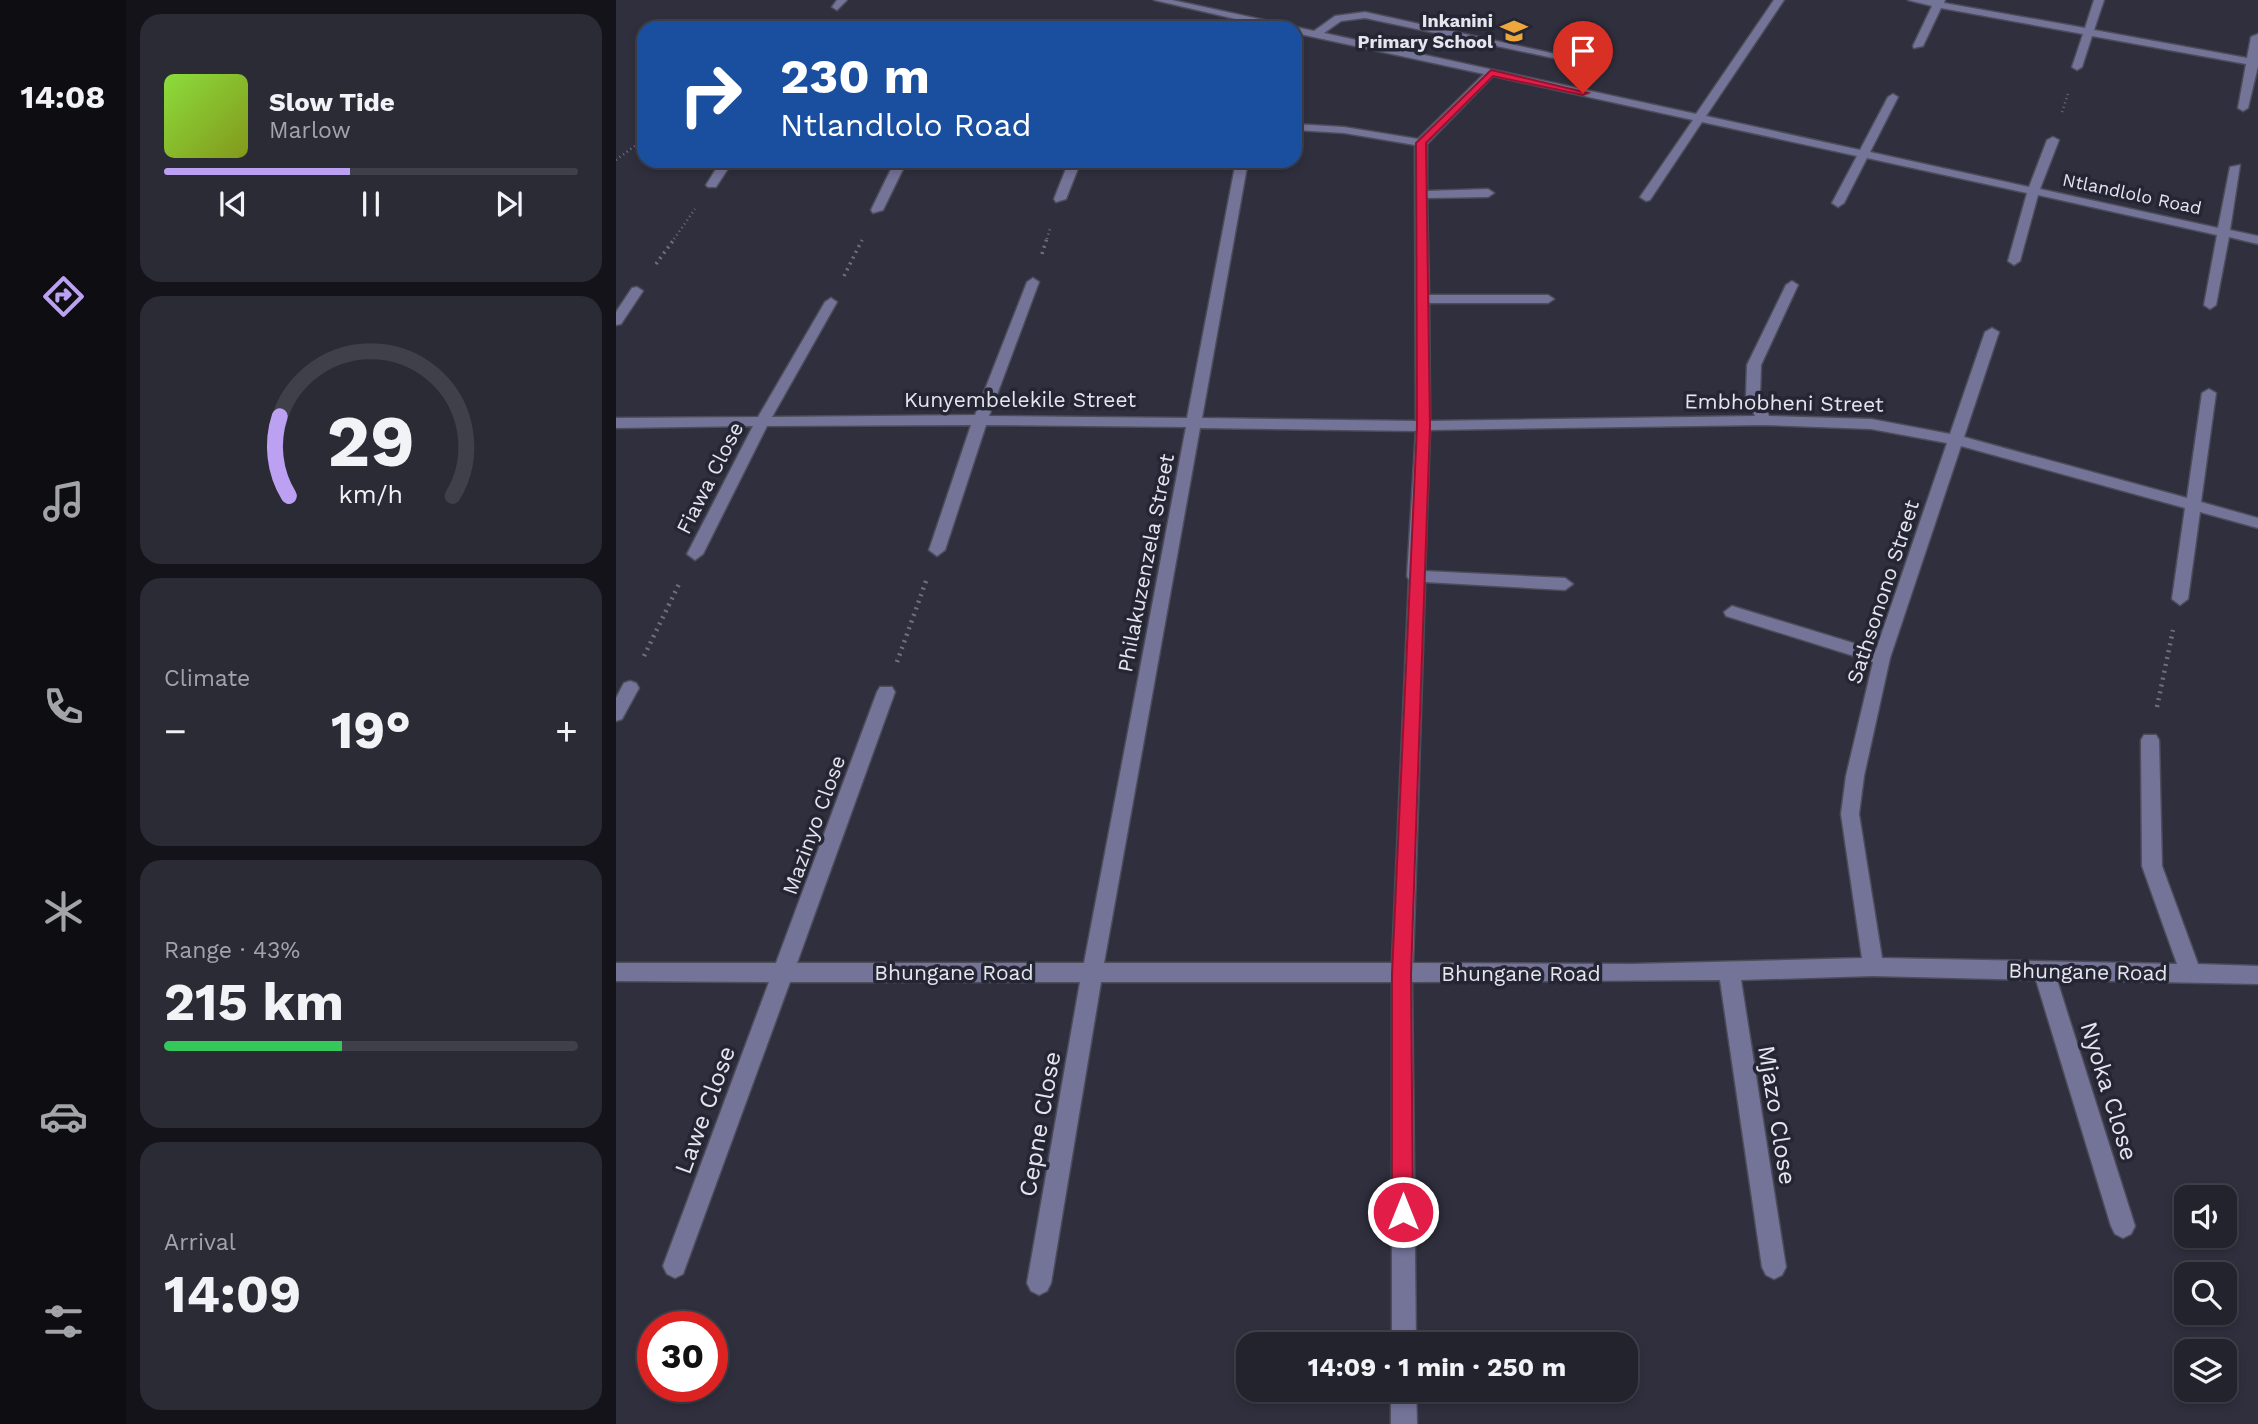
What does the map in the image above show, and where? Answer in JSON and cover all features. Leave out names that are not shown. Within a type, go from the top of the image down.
[{"type":"street","points":[[1159,0],[1256,21]]},
{"type":"street","points":[[1646,197],[1779,0]]},
{"type":"street","points":[[1913,0],[1939,2],[2255,62]]},
{"type":"street","points":[[2077,67],[2091,32],[2099,0]]},
{"type":"street","points":[[1918,46],[1939,2]]},
{"type":"street","points":[[1316,34],[1338,18],[1365,15],[1591,63]]},
{"type":"street","name":"Ntlandlolo Road","points":[[1302,31],[2258,240]]},
{"type":"street","points":[[2243,107],[2255,62],[2256,37]]},
{"type":"street","points":[[1404,1332],[1402,974],[1415,576],[1423,426],[1421,143],[1491,73]]},
{"type":"street","points":[[1838,203],[1893,97]]},
{"type":"street","points":[[1302,127],[1344,130],[1421,143]]},
{"type":"street","name":"Ntlandlolo Road","points":[[2014,261],[2034,191],[2053,140]]},
{"type":"street","name":"Ntlandlolo Road","points":[[2210,305],[2236,167]]},
{"type":"street","points":[[712,185],[723,168]]},
{"type":"street","points":[[877,210],[898,168]]},
{"type":"street","points":[[1060,200],[1072,168]]},
{"type":"street","name":"Philakuzenzela Street","points":[[1092,974],[1241,168]]},
{"type":"street","points":[[1421,195],[1488,193]]},
{"type":"street","points":[[937,550],[980,420],[1033,282]]},
{"type":"street","points":[[1764,420],[1753,396],[1754,365],[1792,285]]},
{"type":"street","points":[[616,321],[637,291]]},
{"type":"street","points":[[1422,299],[1548,299]]},
{"type":"street","name":"Fiawa Close","points":[[695,554],[762,422],[831,302]]},
{"type":"street","name":"Sathsonono Street","points":[[1873,967],[1850,814],[1882,658],[1992,332]]},
{"type":"street","points":[[2180,599],[2209,393]]},
{"type":"street","name":"Kunyembelekile Street","points":[[616,423],[980,420],[1423,426]]},
{"type":"street","name":"Embhobheni Street","points":[[1423,426],[1764,420],[1871,424],[1956,440],[2258,523]]},
{"type":"street","points":[[1415,576],[1565,584]]},
{"type":"street","points":[[1732,612],[1882,658]]},
{"type":"street","points":[[616,714],[630,688]]},
{"type":"street","name":"Mazinyo Close","points":[[784,973],[886,692]]},
{"type":"street","points":[[2150,740],[2152,866],[2191,974]]},
{"type":"street","name":"Bhungane Road","points":[[616,972],[1402,974],[1873,967],[2258,975]]},
{"type":"street","name":"Mjazo Close","points":[[1729,971],[1774,1267]]},
{"type":"street","name":"Nyoka Close","points":[[2044,971],[2123,1226]]},
{"type":"street","name":"Lawe Close","points":[[676,1266],[784,973]]},
{"type":"street","name":"Cepne Close","points":[[1039,1283],[1092,974]]},
{"type":"street","points":[[1404,1402],[1404,1424]]},
{"type":"path","points":[[2053,140],[2077,67]]},
{"type":"path","points":[[616,160],[637,144]]},
{"type":"path","points":[[637,291],[712,185]]},
{"type":"path","points":[[1033,282],[1060,200]]},
{"type":"path","points":[[831,302],[877,210]]},
{"type":"path","points":[[886,692],[937,550]]},
{"type":"path","points":[[630,688],[662,616],[695,554]]},
{"type":"path","points":[[2150,740],[2180,599]]},
{"type":"place","name":"Inkanini Primary School","points":[[1514,31]]},
{"type":"route","points":[[1403,1212],[1402,974],[1415,576],[1423,426],[1421,143],[1491,73],[1583,93]]}]
